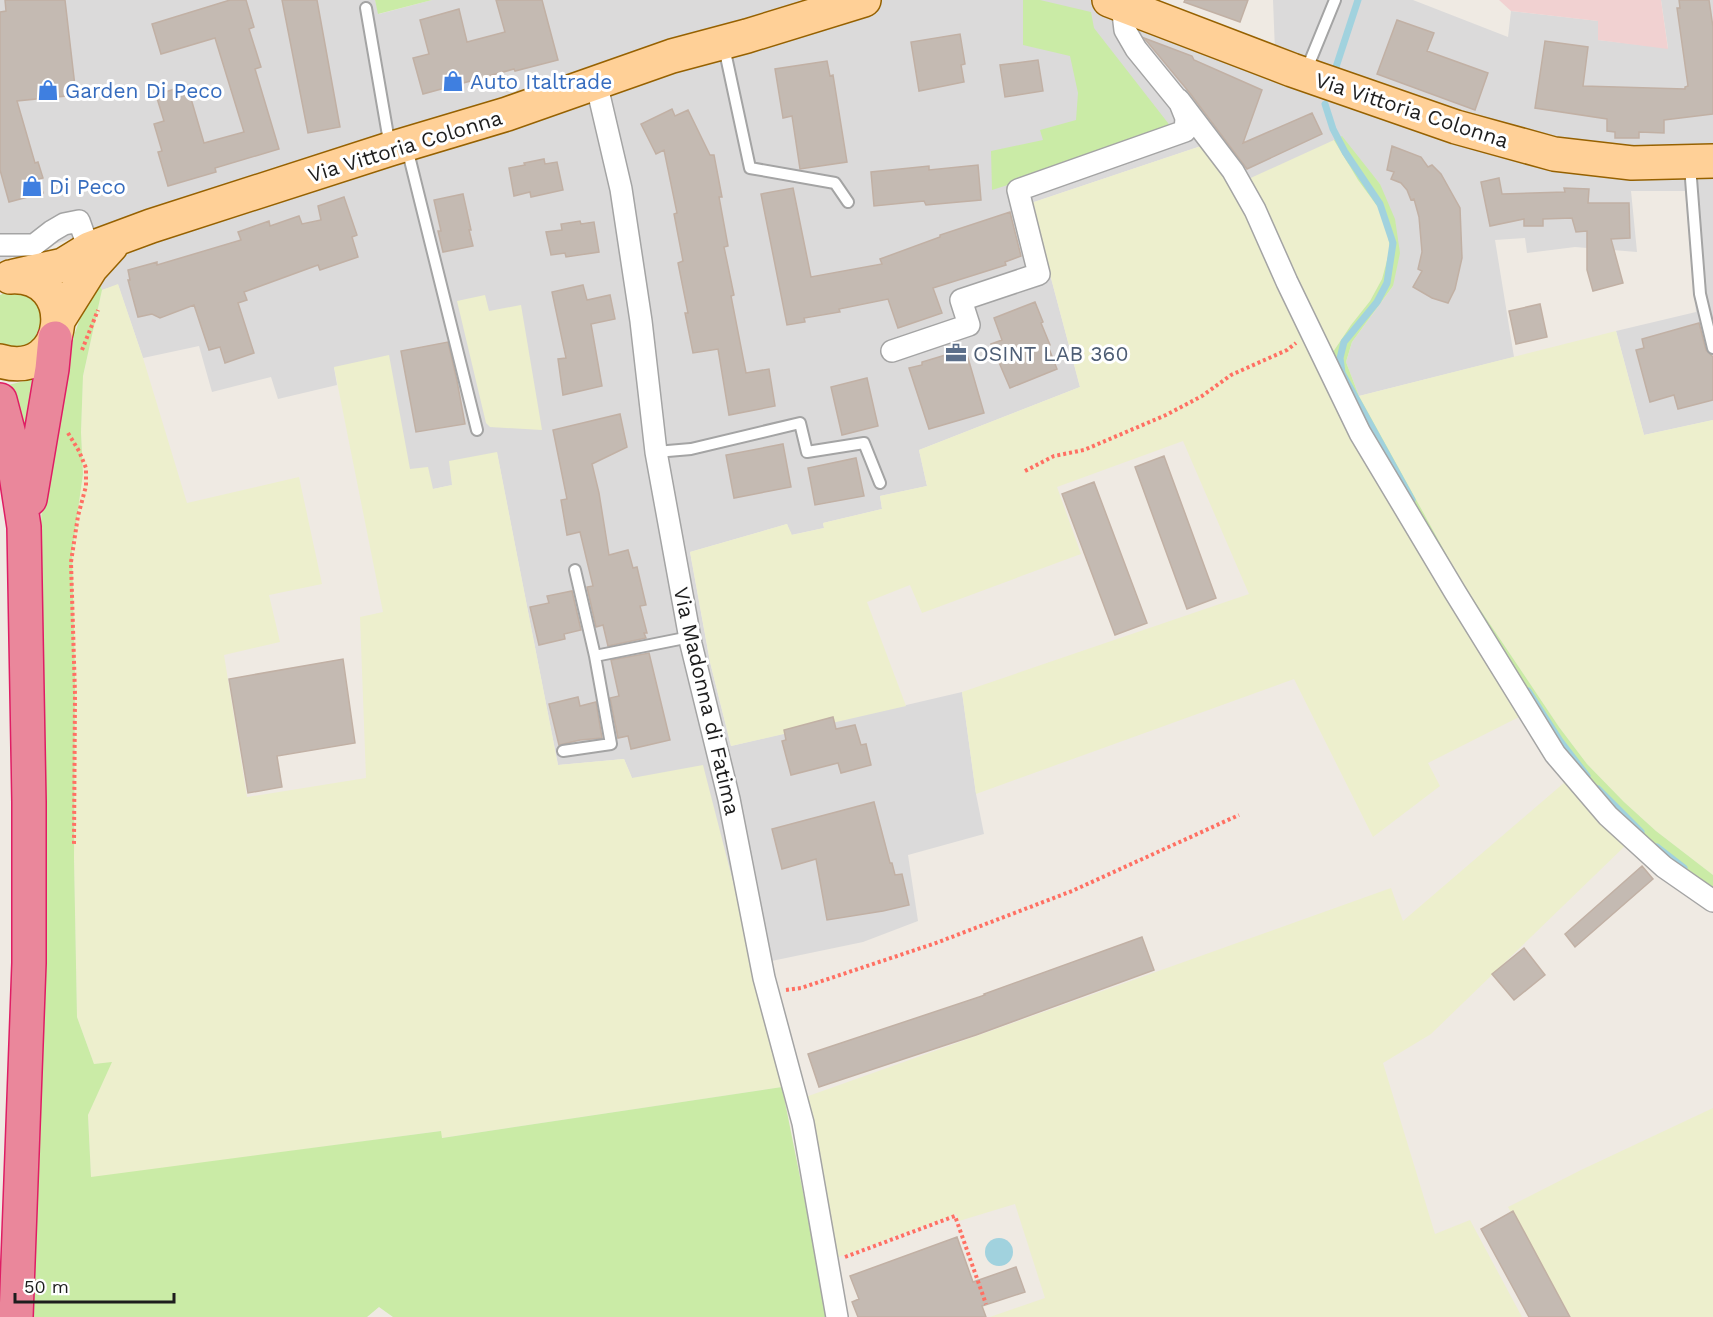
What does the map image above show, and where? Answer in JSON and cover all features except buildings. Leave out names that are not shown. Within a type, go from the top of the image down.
[{"type":"highway","points":[[24,527],[57,329]]},
{"type":"highway","points":[[0,400],[11,442],[24,527],[29,802],[29,963],[16,1317]]},
{"type":"main road","name":"Via Vittoria Colonna","points":[[7,278],[63,265],[96,236],[151,226],[507,114],[672,56],[864,0]]},
{"type":"main road","name":"Via Vittoria Colonna","points":[[1115,2],[1304,74],[1456,127],[1554,154],[1632,163],[1701,162]]},
{"type":"main road","name":"Via Vittoria Colonna","points":[[0,361],[15,364],[27,363],[49,349],[57,329],[91,268],[96,236]]},
{"type":"main road","points":[[7,278],[28,278],[40,284],[50,294],[57,306],[57,329]]},
{"type":"street","name":"Via Vittoria Colonna","points":[[892,351],[969,325],[962,300],[1039,273],[1018,190],[1185,131],[1186,118],[1180,101],[1136,49],[1125,30],[1115,2]]},
{"type":"street","name":"Via Madonna di Fatima","points":[[596,82],[621,189],[641,321],[656,452],[690,637],[729,799],[768,994],[803,1123],[837,1317]]},
{"type":"street","points":[[1180,101],[1233,171],[1255,210],[1360,433],[1555,753],[1608,816],[1664,867],[1713,901]]},
{"type":"street","points":[[0,245],[34,245],[64,224],[96,236]]},
{"type":"lane","points":[[1304,74],[1335,0]]},
{"type":"lane","points":[[366,8],[398,147],[477,430]]},
{"type":"lane","points":[[723,42],[750,168],[835,183],[848,202]]},
{"type":"lane","points":[[1701,162],[1700,294],[1713,348]]},
{"type":"lane","points":[[656,452],[691,449],[800,423],[807,452],[864,443],[880,483]]},
{"type":"lane","points":[[563,751],[611,744],[595,656],[575,570]]},
{"type":"lane","points":[[595,656],[690,637]]},
{"type":"path","points":[[1025,471],[1053,456],[1083,450],[1166,416],[1202,396],[1232,375],[1287,350],[1311,333]]},
{"type":"path","points":[[67,428],[86,468],[86,486],[78,516],[71,562],[75,694],[74,844]]},
{"type":"path","points":[[768,994],[801,988],[936,943],[1072,891],[1239,815]]},
{"type":"path","points":[[828,1264],[956,1216],[986,1304]]},
{"type":"shaded area","points":[[0,0],[375,0],[379,14],[432,0],[1140,0],[1275,51],[1273,0],[1413,0],[1508,37],[1511,11],[1599,21],[1598,40],[1668,48],[1661,0],[1713,0],[1713,420],[1644,435],[1616,331],[1696,312],[1685,191],[1631,191],[1637,252],[1575,247],[1527,253],[1525,238],[1495,240],[1514,357],[1359,396],[1346,362],[1352,342],[1393,286],[1380,184],[1361,162],[1244,181],[1216,141],[1031,203],[1080,387],[919,450],[927,486],[880,496],[882,509],[823,523],[824,528],[791,535],[787,524],[690,552],[710,662],[731,746],[962,692],[984,834],[908,855],[918,921],[863,942],[753,965],[731,874],[632,778],[624,759],[558,765],[497,453],[452,485],[433,489],[410,469],[334,367],[337,385],[278,399],[271,377],[212,392],[199,346],[143,358],[118,285],[102,290],[80,236],[0,261]]},
{"type":"shaded area","points":[[1499,0],[1661,0],[1668,49],[1598,40],[1598,21],[1511,11]]},
{"type":"green space","points":[[375,0],[432,0],[378,14]]},
{"type":"green space","points":[[1023,0],[1040,0],[1091,12],[1094,28],[1175,132],[992,190],[991,151],[1043,140],[1040,130],[1076,120],[1078,93],[1070,56],[1023,45]]},
{"type":"green space","points":[[1342,136],[1380,184],[1395,219],[1400,253],[1393,286],[1352,342],[1346,362],[1359,396],[1461,581],[1559,727],[1587,764],[1624,802],[1656,831],[1713,875],[1713,892],[1651,848],[1573,769],[1500,656],[1329,358],[1370,301],[1382,279],[1390,249],[1383,214],[1358,180],[1334,140]]},
{"type":"green space","points":[[1334,140],[1358,180],[1383,214],[1390,249],[1382,279],[1370,301],[1329,358],[1244,181]]},
{"type":"green space","points":[[1207,144],[1241,193],[1315,363],[1421,556],[1519,717],[1428,763],[1440,786],[1373,837],[1294,679],[976,794],[962,692],[1249,594],[1183,441],[1057,487],[1081,554],[922,613],[910,585],[867,602],[906,706],[731,746],[710,662],[690,552],[787,524],[792,535],[824,528],[823,523],[882,509],[880,496],[927,486],[919,450],[1080,387],[1031,203]]},
{"type":"green space","points":[[99,282],[102,290],[83,376],[81,432],[83,474],[72,552],[77,1017],[94,1064],[112,1062],[88,1115],[91,1177],[441,1131],[442,1138],[782,1087],[828,1317],[393,1317],[379,1307],[367,1317],[31,1317],[42,1084],[44,886],[39,551],[50,428],[71,344],[84,307]]},
{"type":"green space","points":[[118,284],[187,503],[299,477],[322,584],[269,595],[280,642],[224,655],[247,797],[366,778],[360,617],[383,612],[334,367],[389,355],[410,469],[428,467],[433,489],[452,485],[449,461],[497,452],[558,765],[624,759],[632,778],[703,765],[782,1087],[441,1138],[440,1131],[91,1178],[88,1115],[111,1063],[94,1064],[77,1017],[72,552],[83,474],[81,432],[83,377],[102,290]]},
{"type":"green space","points":[[13,290],[23,291],[38,301],[44,328],[26,348],[0,346],[0,295]]},
{"type":"green space","points":[[485,295],[489,311],[521,305],[542,430],[490,427],[486,423],[457,301]]},
{"type":"green space","points":[[1616,331],[1644,435],[1713,420],[1713,875],[1656,831],[1624,802],[1587,764],[1559,727],[1461,581],[1359,396]]},
{"type":"green space","points":[[37,378],[26,451],[8,385]]},
{"type":"green space","points":[[1565,782],[1626,845],[1431,1034],[1383,1063],[1435,1234],[1470,1220],[1522,1317],[990,1317],[1045,1298],[1015,1204],[959,1221],[956,1214],[836,1258],[800,1099],[1391,888],[1403,921]]},
{"type":"green space","points":[[1713,1108],[1713,1317],[1571,1317],[1508,1207]]},
{"type":"water","points":[[999,1238],[1009,1242],[1013,1252],[1009,1262],[999,1266],[989,1262],[985,1252],[989,1242]]},
{"type":"waterway","points":[[1335,70],[1358,0]]},
{"type":"waterway","points":[[1325,104],[1333,129],[1345,152],[1380,204],[1393,243],[1387,283],[1377,302],[1344,342],[1340,358],[1342,373],[1412,500]]},
{"type":"waterway","points":[[1528,691],[1560,741],[1587,776]]},
{"type":"waterway","points":[[1598,789],[1641,832]]},
{"type":"waterway","points":[[1657,847],[1684,868]]},
{"type":"place","name":"Auto Italtrade","points":[[453,81]]},
{"type":"place","name":"Garden Di Peco","points":[[48,90]]},
{"type":"place","name":"Di Peco","points":[[32,186]]},
{"type":"place","name":"OSINT LAB 360","points":[[956,353]]}]
